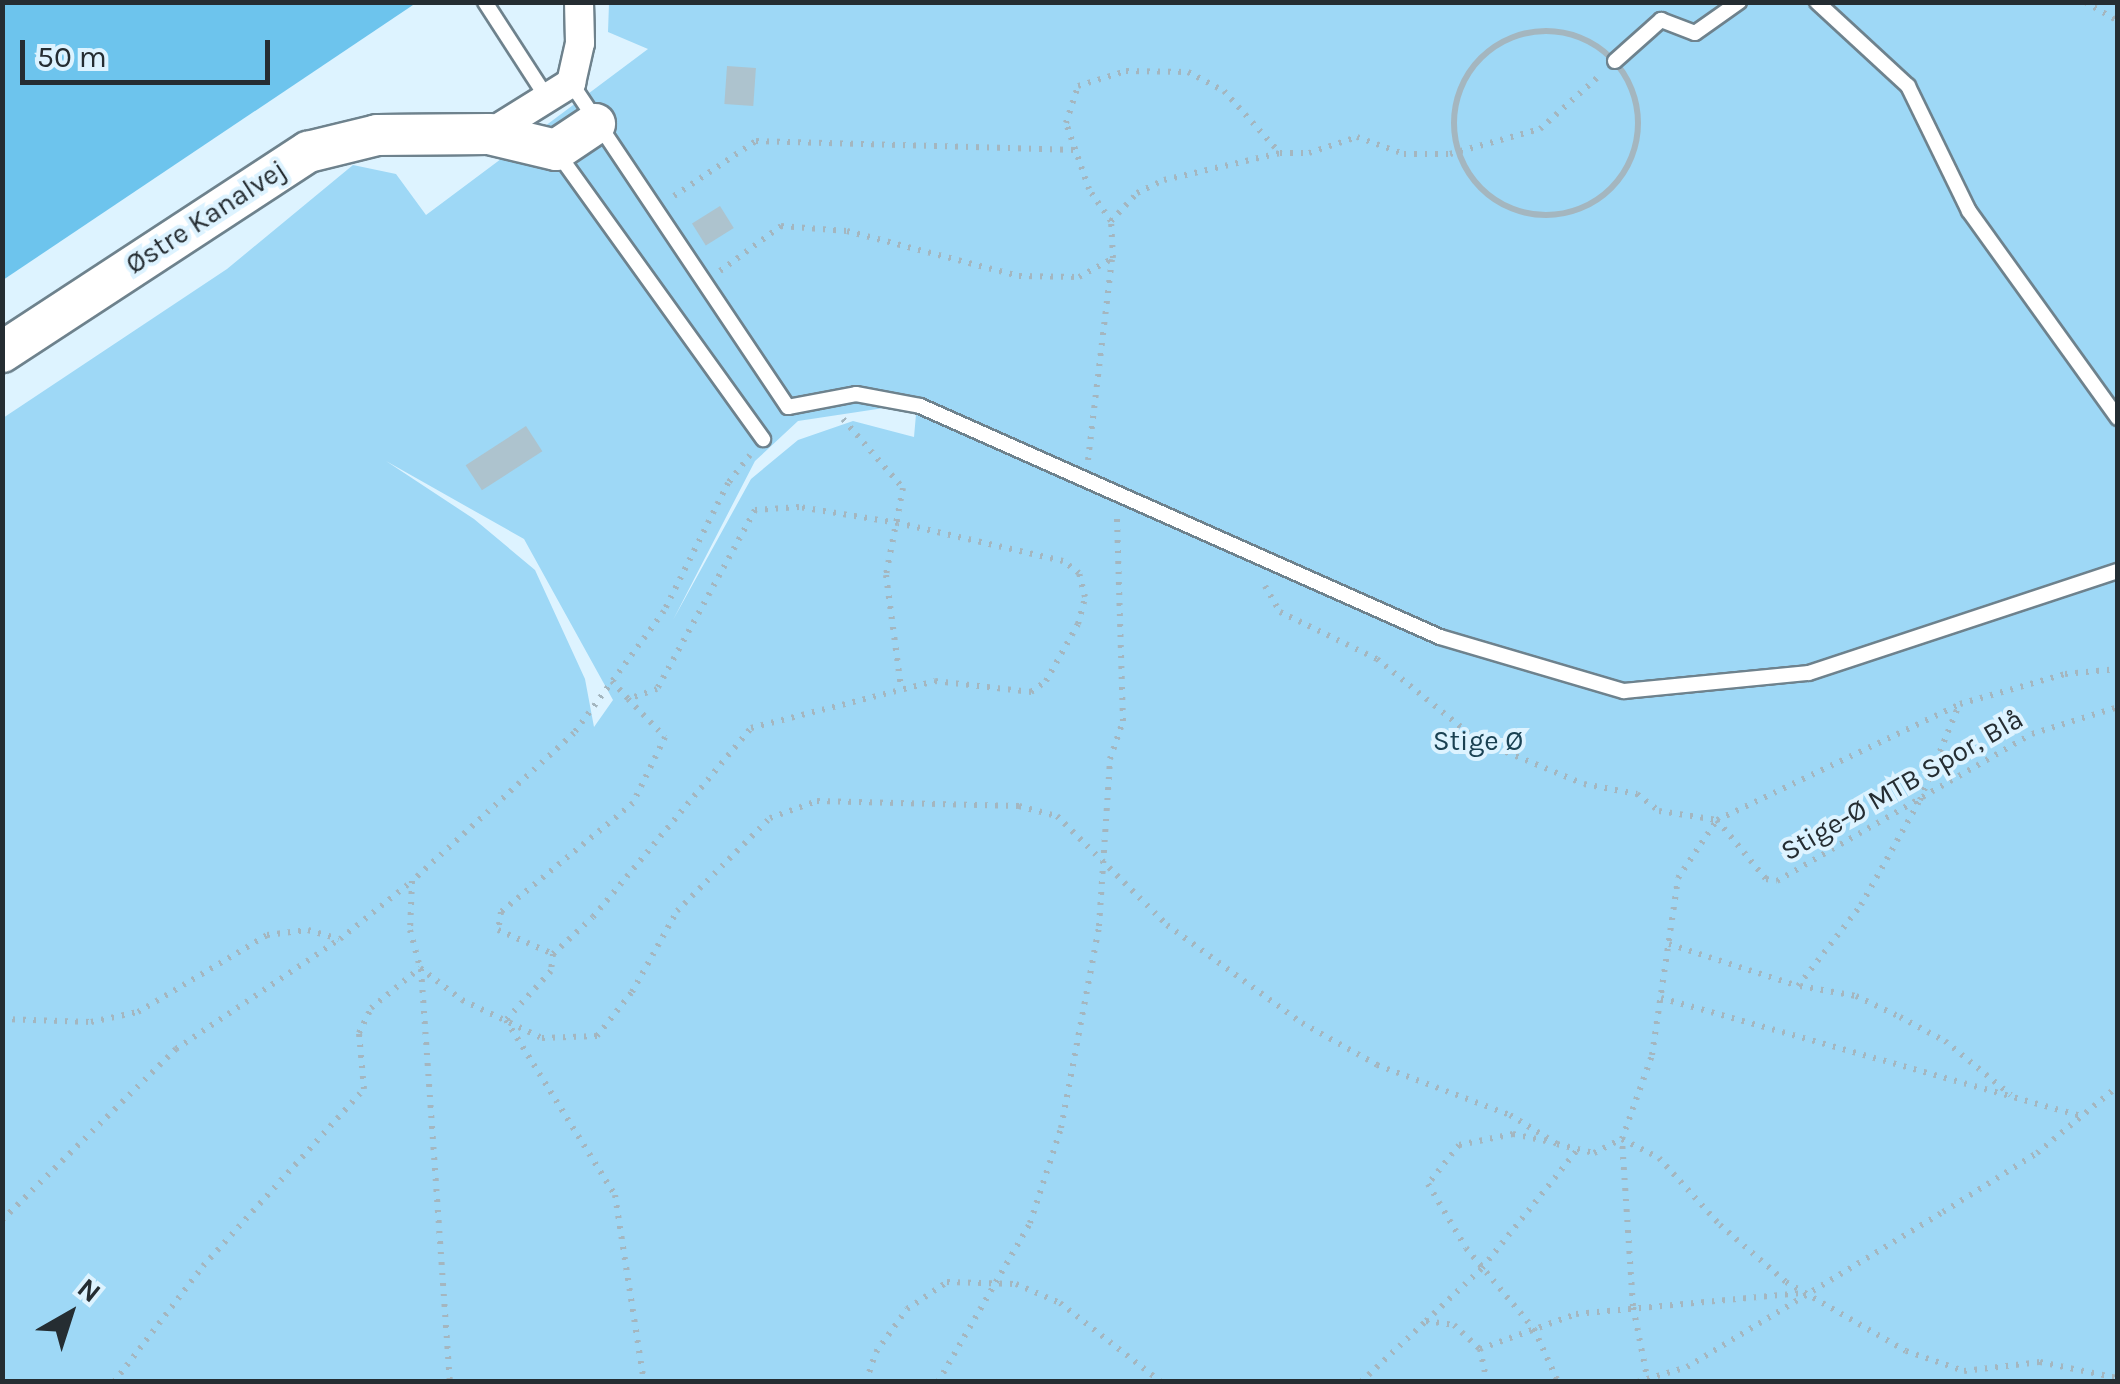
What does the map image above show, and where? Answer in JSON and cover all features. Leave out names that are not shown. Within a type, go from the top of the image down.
[{"type":"street","points":[[489,134],[559,90],[580,43],[579,2]]},
{"type":"street","points":[[556,150],[595,124]]},
{"type":"street","name":"Østre Kanalvej","points":[[2,352],[294,158],[377,135],[489,134],[556,150]]},
{"type":"lane","points":[[485,2],[559,90],[595,124],[788,407],[856,394],[920,406],[1440,637],[1624,691],[1809,673],[2118,571]]},
{"type":"lane","points":[[1615,61],[1661,20],[1661,2]]},
{"type":"lane","points":[[1661,20],[1695,33],[1739,2]]},
{"type":"lane","points":[[1818,2],[1908,86],[1969,211],[2118,418]]},
{"type":"lane","points":[[556,150],[763,439]]},
{"type":"path","points":[[2085,2],[2118,21]]},
{"type":"path","points":[[1563,32],[1593,43],[1615,61],[1633,93],[1636,140],[1616,183],[1590,204],[1559,214],[1511,208],[1471,178],[1458,152],[1454,116],[1461,85],[1478,59],[1504,40],[1563,32]]},
{"type":"path","points":[[1111,221],[1137,193],[1164,180],[1280,153],[1309,153],[1357,137],[1404,154],[1458,152],[1540,129],[1615,61]]},
{"type":"path","points":[[1083,480],[1112,258],[1111,221],[1089,189],[1066,123],[1078,86],[1126,70],[1188,72],[1224,91],[1280,153]]},
{"type":"path","points":[[652,211],[756,141],[1076,150]]},
{"type":"path","points":[[702,284],[781,226],[847,232],[1018,276],[1079,277],[1112,258]]},
{"type":"path","points":[[826,400],[903,488],[886,575],[901,688]]},
{"type":"path","points":[[2,1220],[176,1049],[340,939],[412,881],[574,733],[664,610],[728,483],[763,439]]},
{"type":"path","points":[[938,1382],[1030,1223],[1061,1128],[1098,926],[1110,759],[1123,721],[1117,495]]},
{"type":"path","points":[[506,1020],[551,970],[553,954],[593,917],[751,728],[935,681],[1031,692],[1046,681],[1078,624],[1085,597],[1079,574],[1063,561],[898,523],[799,507],[755,510],[657,688],[628,699]]},
{"type":"path","points":[[1228,544],[1280,612],[1378,659],[1477,740],[1600,790],[1637,794],[1659,811],[1717,820]]},
{"type":"path","points":[[1647,1380],[1634,1306],[1622,1138],[1652,1055],[1678,878],[1717,820],[1960,704],[2065,674],[2118,669]]},
{"type":"path","points":[[553,954],[510,939],[497,922],[633,802],[666,737],[612,681]]},
{"type":"path","points":[[1798,986],[1861,905],[1920,800],[1960,704]]},
{"type":"path","name":"Stige-Ø MTB Spor, Blå","points":[[1717,820],[1766,878],[1777,881],[2032,734],[2118,707]]},
{"type":"path","points":[[420,968],[462,1000],[542,1038],[596,1036],[632,992],[678,912],[770,818],[817,801],[1020,806],[1057,816],[1167,926],[1302,1023],[1377,1065],[1510,1116],[1556,1144]]},
{"type":"path","points":[[412,881],[410,930],[420,968],[450,1382]]},
{"type":"path","points":[[2,1019],[91,1022],[138,1012],[268,935],[308,930],[340,939]]},
{"type":"path","points":[[1668,944],[1798,986],[1856,996],[1946,1041],[2014,1097]]},
{"type":"path","points":[[114,1382],[203,1266],[364,1089],[358,1033],[370,1008],[420,968]]},
{"type":"path","points":[[1661,998],[2080,1116]]},
{"type":"path","points":[[506,1020],[615,1194],[638,1309],[644,1382]]},
{"type":"path","points":[[1637,1382],[1686,1368],[2037,1153],[2118,1086]]},
{"type":"path","points":[[1558,1382],[1534,1329],[1438,1208],[1428,1184],[1459,1145],[1513,1134],[1594,1152],[1622,1138]]},
{"type":"path","points":[[1622,1138],[1659,1158],[1720,1225],[1808,1292],[1906,1351],[1964,1370],[2040,1362],[2118,1378]]},
{"type":"path","points":[[1361,1382],[1482,1268],[1578,1149]]},
{"type":"path","points":[[866,1382],[876,1352],[906,1309],[947,1282],[1016,1284],[1060,1303],[1161,1382]]},
{"type":"path","points":[[1480,1349],[1512,1343],[1534,1329],[1576,1314],[1808,1292]]},
{"type":"path","points":[[1426,1321],[1454,1325],[1480,1349],[1487,1382]]},
{"type":"green space","name":"Stige Ø","points":[[609,3],[2117,3],[2117,1381],[3,1382],[3,418],[227,269],[353,165],[396,174],[426,215],[648,49],[608,32]],"holes":[[[917,403],[914,437],[853,421],[798,440],[751,479],[673,620],[755,461],[798,421]],[[386,461],[524,539],[613,700],[594,727],[585,679],[535,570],[474,519]]]},
{"type":"shaded area","points":[[3,2],[416,2],[416,3],[3,280]]},
{"type":"building","points":[[727,66],[756,68],[753,106],[724,104]]},
{"type":"building","points":[[720,206],[734,228],[706,246],[692,223]]},
{"type":"building","points":[[526,426],[542,451],[482,490],[466,465]]}]
